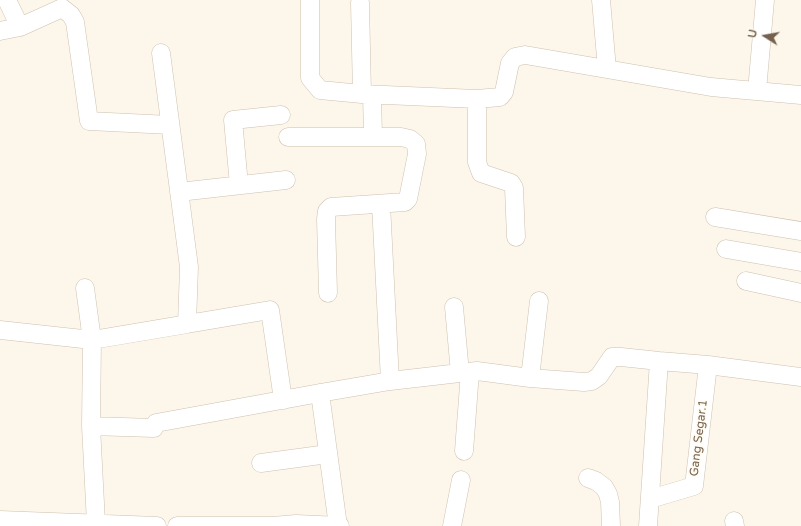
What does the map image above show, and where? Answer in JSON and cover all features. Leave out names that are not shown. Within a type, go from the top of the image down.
[{"type":"street","points":[[7,0],[20,27]]},
{"type":"street","points":[[310,0],[310,78],[320,90],[367,95],[477,99],[500,97],[504,92],[510,63],[515,57],[525,55],[711,87],[801,95]]},
{"type":"street","points":[[601,0],[607,68]]},
{"type":"street","points":[[757,91],[765,0]]},
{"type":"street","points":[[360,3],[367,95],[373,136]]},
{"type":"street","points":[[0,31],[20,27],[62,8],[71,15],[75,22],[89,121],[170,125]]},
{"type":"street","points":[[160,53],[189,267],[187,324]]},
{"type":"street","points":[[477,99],[477,162],[481,173],[511,183],[514,188],[516,237]]},
{"type":"street","points":[[239,185],[233,120],[281,115]]},
{"type":"street","points":[[288,137],[402,137],[410,139],[416,144],[418,154],[408,199],[405,202],[331,207],[327,211],[328,293]]},
{"type":"street","points":[[179,192],[286,180]]},
{"type":"street","points":[[381,204],[390,381]]},
{"type":"street","points":[[715,217],[801,231]]},
{"type":"street","points":[[726,249],[801,262]]},
{"type":"street","points":[[746,281],[801,293]]},
{"type":"street","points":[[85,288],[92,340],[91,426],[96,524]]},
{"type":"street","points":[[530,378],[539,301]]},
{"type":"street","points":[[454,306],[465,372],[464,451]]},
{"type":"street","points":[[0,330],[92,340],[270,310],[283,400]]},
{"type":"street","points":[[91,426],[150,429],[154,428],[156,423],[320,393],[390,381],[465,372],[477,371],[530,378],[584,382],[592,381],[599,376],[612,357],[621,356],[659,362],[708,365],[801,377]]},
{"type":"street","points":[[648,526],[659,362]]},
{"type":"street","name":"Gang Segar.1","points":[[650,499],[694,486],[708,365]]},
{"type":"street","points":[[178,526],[278,526],[296,524],[339,526],[320,393]]},
{"type":"street","points":[[261,463],[328,454]]},
{"type":"street","points":[[588,478],[596,481],[604,487],[608,494],[610,502],[611,526]]},
{"type":"street","points":[[452,526],[461,480]]},
{"type":"street","points":[[0,520],[29,523],[157,526]]}]
